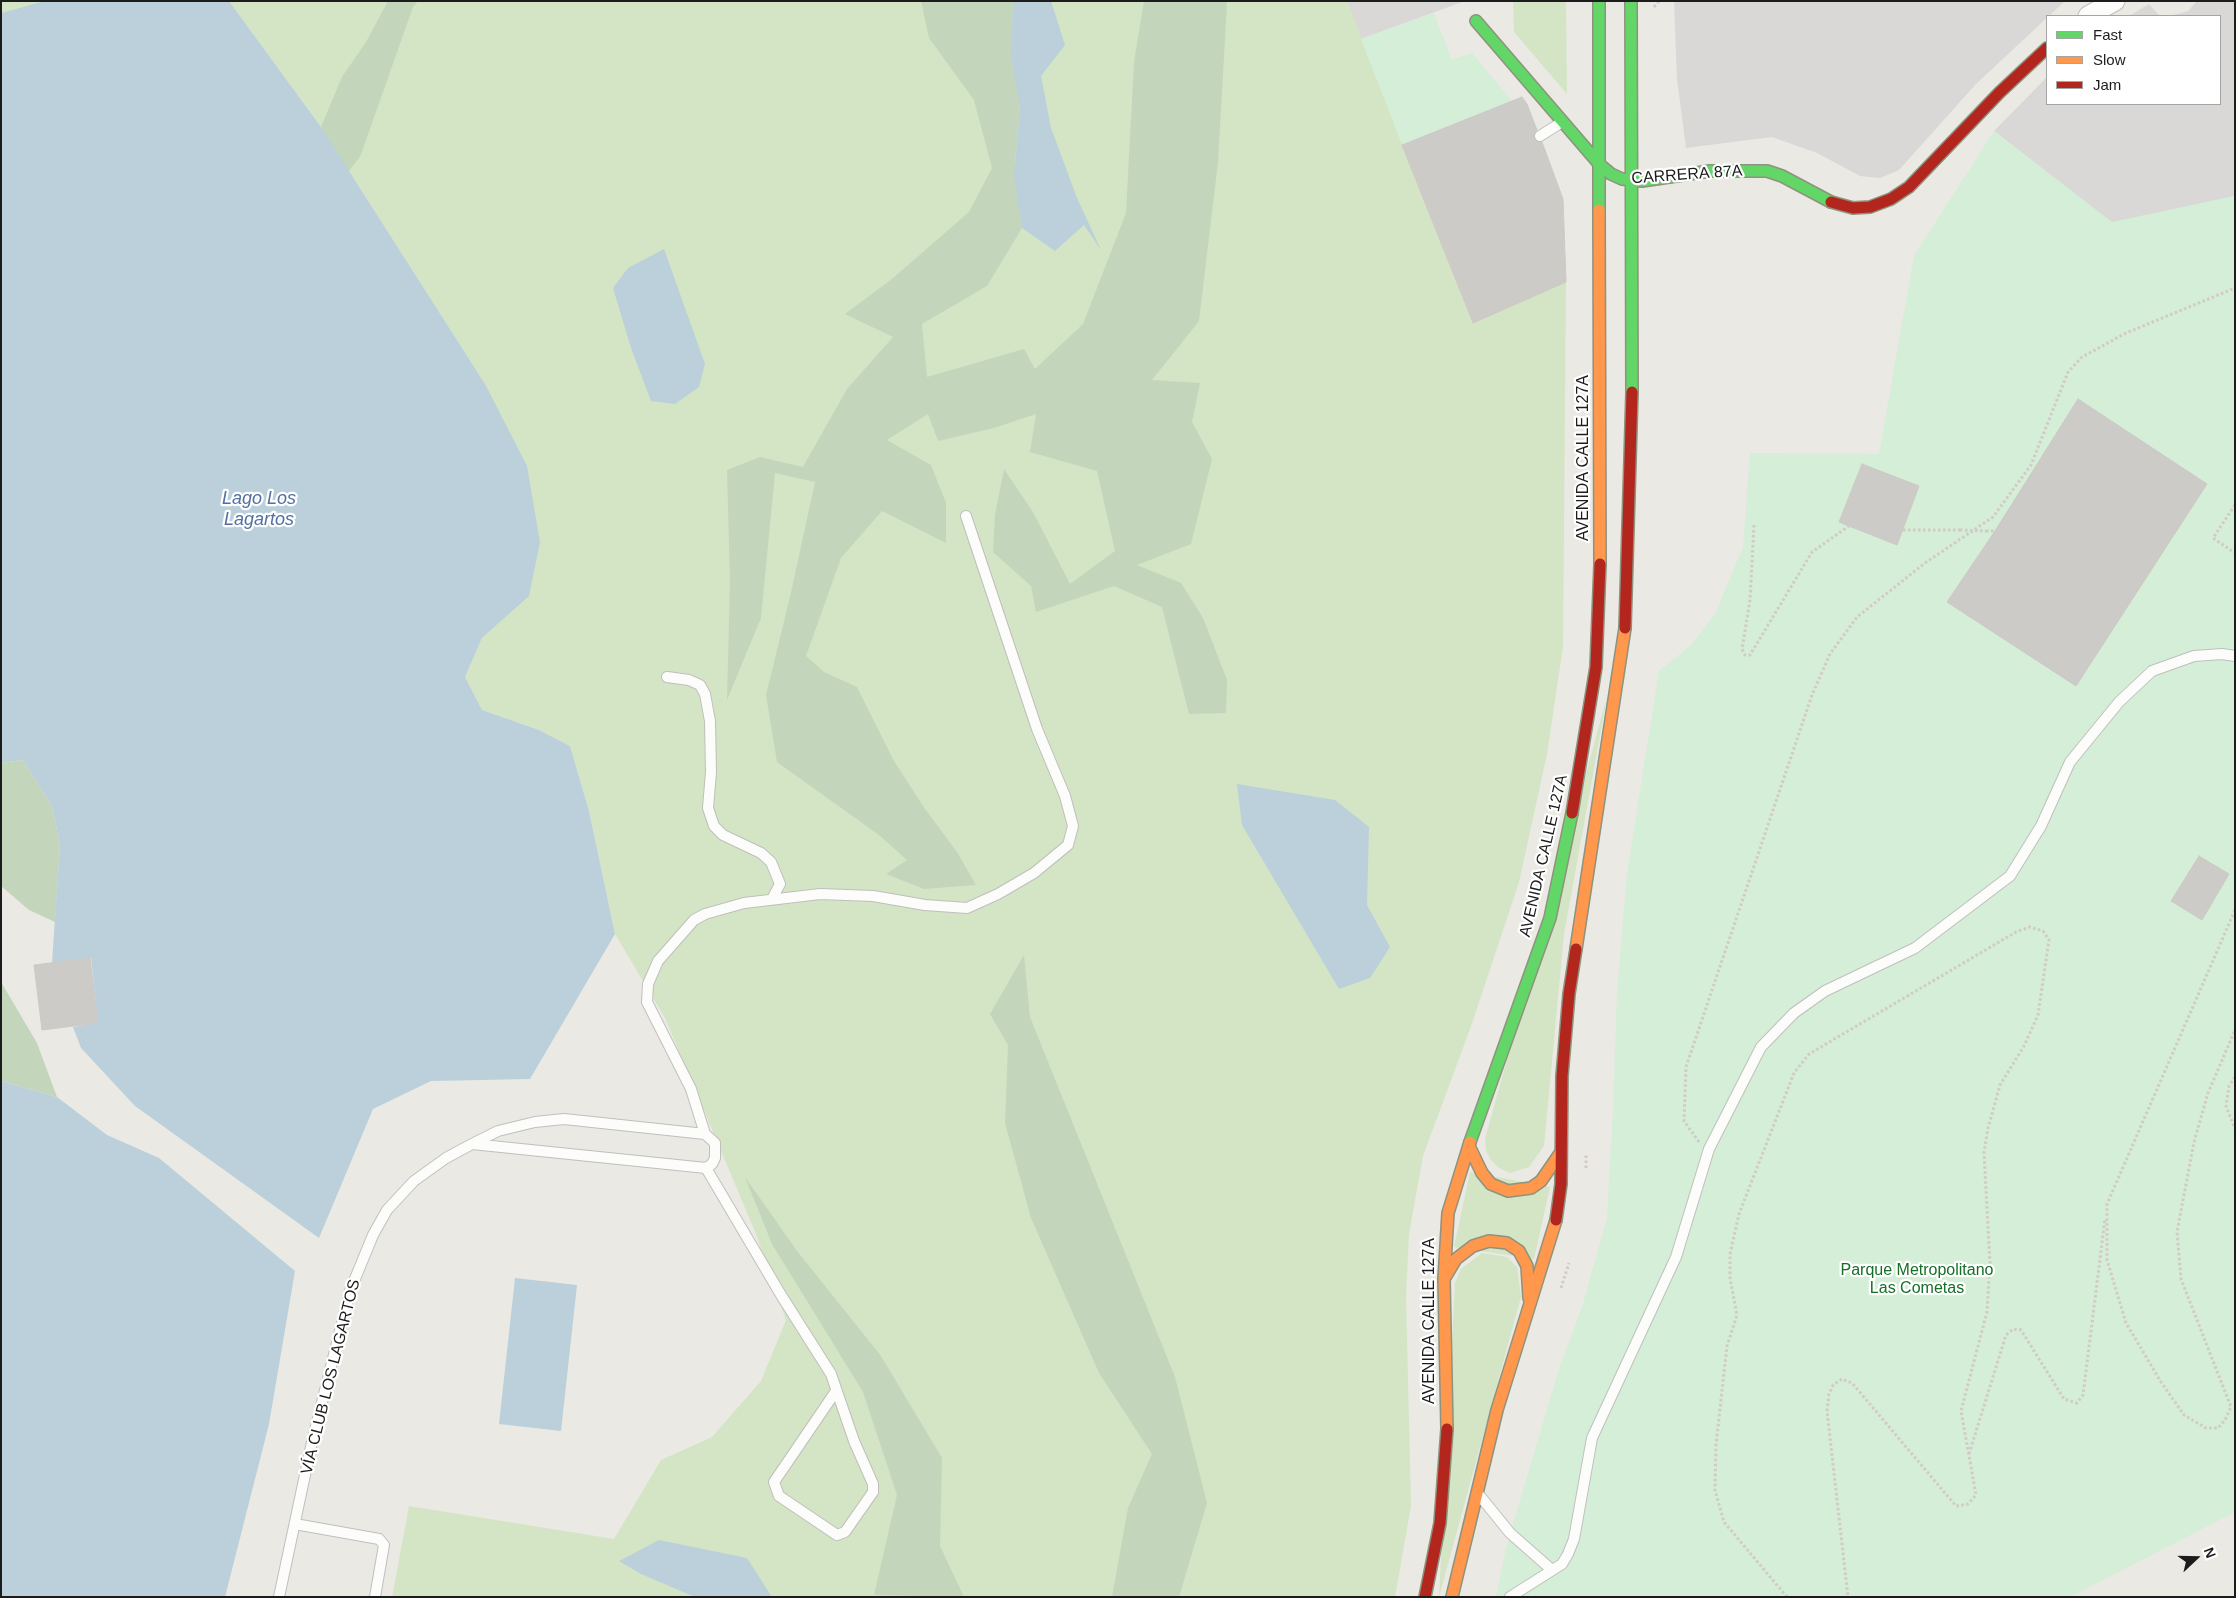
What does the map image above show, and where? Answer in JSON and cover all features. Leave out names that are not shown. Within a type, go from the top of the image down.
[{"type":"main road","name":"AVENIDA CALLE 127A","points":[[1425,1597],[1440,1523],[1446,1463],[1447,1395],[1444,1279],[1448,1213],[1469,1146],[1550,918],[1575,800],[1590,716],[1596,667],[1600,600],[1599,1]]},
{"type":"main road","points":[[1452,1597],[1476,1491],[1528,1309],[1556,1222],[1561,1184],[1562,1076],[1570,994],[1625,642],[1633,341],[1631,1]]},
{"type":"main road","name":"CARRERA 87A","points":[[1476,20],[1562,122],[1600,165],[1611,174],[1633,181],[1710,171],[1767,171],[1782,176],[1830,202],[1853,208],[1870,207],[1891,199],[1909,188],[1999,93],[2046,49]]},
{"type":"main road","points":[[1469,1146],[1482,1173],[1490,1184],[1508,1191],[1531,1188],[1541,1181],[1561,1152]]},
{"type":"main road","points":[[1444,1279],[1456,1259],[1473,1246],[1489,1241],[1507,1243],[1519,1251],[1527,1266],[1529,1285],[1528,1309]]},
{"type":"street","points":[[2090,15],[2115,1]]},
{"type":"lane","points":[[1540,136],[1562,122]]},
{"type":"lane","points":[[472,1144],[706,1168],[712,1164],[715,1150],[712,1138],[705,1134],[691,1089],[647,1002],[648,984],[658,961],[694,920],[705,914],[744,902],[820,894],[873,896],[925,905],[967,908],[998,894],[1034,873],[1068,845],[1073,826],[1065,796],[1037,728],[966,516]]},
{"type":"lane","points":[[1510,1597],[1562,1564],[1571,1546],[1592,1438],[1676,1257],[1709,1150],[1760,1047],[1794,1013],[1825,991],[1915,948],[2010,876],[2041,826],[2070,762],[2119,702],[2152,670],[2194,656],[2222,654],[2235,656]]},
{"type":"lane","points":[[667,677],[688,680],[700,685],[705,694],[710,720],[712,772],[708,808],[714,826],[722,835],[761,852],[771,862],[778,875],[780,884],[772,899]]},
{"type":"lane","name":"VÍA CLUB LOS LAGARTOS","points":[[279,1597],[312,1442],[350,1291],[373,1235],[387,1210],[414,1181],[446,1158],[498,1131],[535,1122],[564,1119],[705,1134]]},
{"type":"lane","points":[[706,1168],[780,1295],[831,1374],[873,1484],[873,1492],[844,1532],[837,1534],[779,1496],[774,1488],[774,1482],[836,1391]]},
{"type":"lane","points":[[1476,1491],[1510,1533],[1552,1570]]},
{"type":"lane","points":[[295,1524],[380,1539],[384,1545],[375,1597]]},
{"type":"path","points":[[1709,1150],[1695,1139],[1684,1121],[1686,1067],[1812,695],[1830,654],[1856,617],[1925,563],[1993,517],[2032,465],[2068,372],[2082,357],[2126,333],[2235,288]]},
{"type":"path","points":[[2235,505],[2213,538],[2235,553]]},
{"type":"path","points":[[1754,524],[1750,600],[1742,649],[1746,655],[1750,655],[1812,552],[1849,526]]},
{"type":"path","points":[[1902,530],[1995,531]]},
{"type":"path","points":[[1969,1455],[2006,1335],[2013,1329],[2021,1330],[2064,1399],[2077,1402],[2083,1395],[2106,1204],[2235,910]]},
{"type":"path","points":[[1787,1597],[1724,1522],[1714,1490],[1716,1445],[1727,1346],[1737,1315],[1730,1278],[1730,1254],[1739,1214],[1794,1073],[1809,1054],[2016,932],[2030,927],[2043,930],[2049,940],[2038,1015],[2024,1046],[2000,1085],[1988,1128],[1984,1152],[1990,1263],[1987,1312],[1961,1411],[1976,1495],[1968,1504],[1956,1506],[1852,1383],[1842,1379],[1833,1385],[1829,1394],[1827,1410],[1848,1597]]},
{"type":"path","points":[[2106,1204],[2106,1260],[2126,1323],[2161,1382],[2184,1415],[2206,1428],[2218,1428],[2225,1420],[2230,1407],[2181,1279],[2177,1232],[2193,1145],[2208,1093],[2235,1030]]},
{"type":"path","points":[[2235,1077],[2229,1086],[2226,1106],[2235,1129]]},
{"type":"shaded area","points":[[1347,1],[1465,1],[1361,39]]},
{"type":"shaded area","points":[[1674,1],[2065,1],[2050,15],[2046,15],[2046,19],[1976,84],[1899,170],[1880,178],[1860,176],[1817,153],[1772,137],[1686,148],[1677,79]]},
{"type":"shaded area","points":[[2197,1],[2235,1],[2235,196],[2112,223],[1994,131],[2046,78],[2046,105],[2221,105],[2221,15],[2173,15],[2188,11]]},
{"type":"shaded area","points":[[2149,4],[2159,15],[2131,15]]},
{"type":"green space","points":[[1,1],[44,1],[1,13]]},
{"type":"green space","points":[[229,1],[1347,1],[1472,322],[1566,281],[1563,647],[1547,754],[1519,882],[1470,1029],[1423,1156],[1409,1234],[1406,1296],[1411,1506],[1395,1597],[392,1597],[409,1506],[614,1539],[661,1460],[712,1437],[761,1381],[786,1320],[756,1234],[665,1018],[615,934],[589,811],[570,746],[539,730],[482,710],[465,677],[482,638],[529,595],[485,384],[321,127]]},
{"type":"green space","points":[[388,1],[418,1],[413,7],[360,157],[348,172],[321,127],[342,77],[366,42]]},
{"type":"green space","points":[[921,1],[1013,1],[1012,41],[1020,107],[1015,161],[1022,228],[987,286],[922,324],[927,377],[1024,349],[1035,369],[1083,324],[1126,213],[1134,62],[1144,1],[1226,1],[1227,4],[1218,162],[1199,321],[1152,380],[1200,383],[1192,422],[1212,459],[1191,544],[1137,565],[1181,583],[1203,618],[1227,680],[1226,713],[1189,714],[1162,607],[1114,586],[1036,612],[1031,586],[993,552],[995,515],[1004,469],[1033,512],[1070,584],[1115,551],[1097,471],[1030,452],[1036,414],[994,428],[938,441],[928,414],[887,440],[931,465],[946,503],[946,543],[882,511],[841,558],[806,656],[824,672],[857,687],[894,761],[925,809],[957,852],[976,885],[924,889],[886,874],[907,860],[879,835],[777,762],[766,695],[815,482],[775,473],[761,618],[727,700],[730,581],[727,470],[760,457],[803,467],[847,389],[893,337],[845,314],[892,279],[969,212],[992,168],[974,100],[929,38]]},
{"type":"green space","points":[[1513,1],[1566,1],[1567,94],[1514,32]]},
{"type":"green space","points":[[1434,13],[1452,60],[1472,53],[1512,101],[1402,145],[1361,39]]},
{"type":"green space","name":"Parque Metropolitano Las Cometas","points":[[1994,131],[2112,222],[2235,196],[2235,1512],[2070,1597],[1496,1597],[1506,1548],[1558,1372],[1583,1304],[1607,1218],[1617,992],[1627,874],[1659,671],[1690,646],[1715,614],[1743,547],[1750,453],[1879,454],[1914,256]]},
{"type":"green space","points":[[1607,697],[1564,934],[1544,1146],[1529,1167],[1510,1173],[1499,1168],[1491,1160],[1486,1151],[1485,1139]]},
{"type":"green space","points":[[23,760],[52,806],[60,845],[55,922],[29,910],[1,886],[1,763]]},
{"type":"green space","points":[[1024,955],[1030,1017],[1175,1377],[1207,1503],[1179,1597],[1112,1597],[1128,1508],[1152,1454],[1099,1373],[1031,1218],[1005,1123],[1008,1045],[990,1014]]},
{"type":"green space","points":[[1,982],[37,1043],[57,1097],[1,1081]]},
{"type":"green space","points":[[1470,1172],[1550,1187],[1534,1259],[1454,1247]]},
{"type":"green space","points":[[745,1177],[797,1251],[881,1356],[942,1458],[940,1546],[964,1597],[874,1595],[897,1495],[863,1392],[772,1244]]},
{"type":"green space","points":[[1482,1253],[1507,1257],[1517,1267],[1521,1297],[1439,1597],[1455,1283],[1461,1269]]},
{"type":"water","name":"Lago Los Lagartos","points":[[44,1],[229,1],[321,127],[485,384],[527,466],[540,542],[529,596],[482,638],[465,677],[482,710],[539,730],[570,746],[589,811],[615,934],[530,1079],[431,1081],[373,1109],[319,1238],[135,1106],[81,1048],[73,1027],[98,1023],[91,958],[52,963],[60,845],[52,806],[23,760],[1,763],[1,13]]},
{"type":"water","points":[[1013,1],[1051,1],[1065,45],[1041,76],[1051,128],[1077,198],[1101,250],[1084,225],[1055,251],[1022,228],[1014,176],[1020,107],[1011,57]]},
{"type":"water","points":[[664,249],[705,364],[699,387],[675,404],[651,401],[631,348],[613,288],[628,268]]},
{"type":"water","points":[[1237,784],[1335,800],[1369,827],[1367,905],[1390,947],[1370,978],[1339,989],[1242,825]]},
{"type":"water","points":[[1,1081],[57,1097],[107,1135],[159,1158],[295,1271],[269,1424],[225,1597],[1,1597]]},
{"type":"water","points":[[515,1278],[577,1285],[561,1431],[499,1424]]},
{"type":"water","points":[[659,1540],[747,1558],[772,1597],[695,1597],[641,1574],[619,1561]]},
{"type":"building","points":[[1522,97],[1527,104],[1537,130],[1534,133],[1534,139],[1542,142],[1563,199],[1566,282],[1473,323],[1402,145]]},
{"type":"building","points":[[2078,399],[2207,484],[2076,686],[1947,602],[1995,531]]},
{"type":"building","points":[[1862,464],[1919,486],[1897,545],[1839,522]]},
{"type":"building","points":[[2199,856],[2229,874],[2202,920],[2171,901]]},
{"type":"building","points":[[90,958],[98,1023],[42,1030],[34,965]]},
{"type":"traffic: fast","points":[[1599,1],[1599,210]]},
{"type":"traffic: fast","points":[[1631,1],[1632,392]]},
{"type":"traffic: fast","points":[[1476,21],[1600,165],[1611,174],[1622,179],[1642,181],[1710,171],[1767,171],[1782,176],[1831,202]]},
{"type":"traffic: fast","points":[[1470,1142],[1550,918],[1572,813]]},
{"type":"traffic: slow","points":[[1599,210],[1600,564]]},
{"type":"traffic: slow","points":[[1576,949],[1625,628]]},
{"type":"traffic: slow","points":[[1447,1429],[1444,1279],[1448,1213],[1470,1142]]},
{"type":"traffic: slow","points":[[1469,1146],[1482,1173],[1491,1184],[1508,1191],[1531,1188],[1541,1181],[1561,1152]]},
{"type":"traffic: slow","points":[[1452,1597],[1497,1410],[1556,1220]]},
{"type":"traffic: slow","points":[[1444,1279],[1456,1259],[1473,1246],[1489,1241],[1507,1243],[1519,1251],[1527,1266],[1529,1298]]},
{"type":"traffic: jam","points":[[1831,202],[1853,208],[1870,207],[1891,199],[1909,187],[1999,93],[2046,49]]},
{"type":"traffic: jam","points":[[1625,628],[1632,392]]},
{"type":"traffic: jam","points":[[1572,813],[1596,667],[1600,564]]},
{"type":"traffic: jam","points":[[1556,1220],[1561,1184],[1562,1076],[1569,994],[1576,949]]},
{"type":"traffic: jam","points":[[1425,1597],[1440,1523],[1447,1429]]}]
